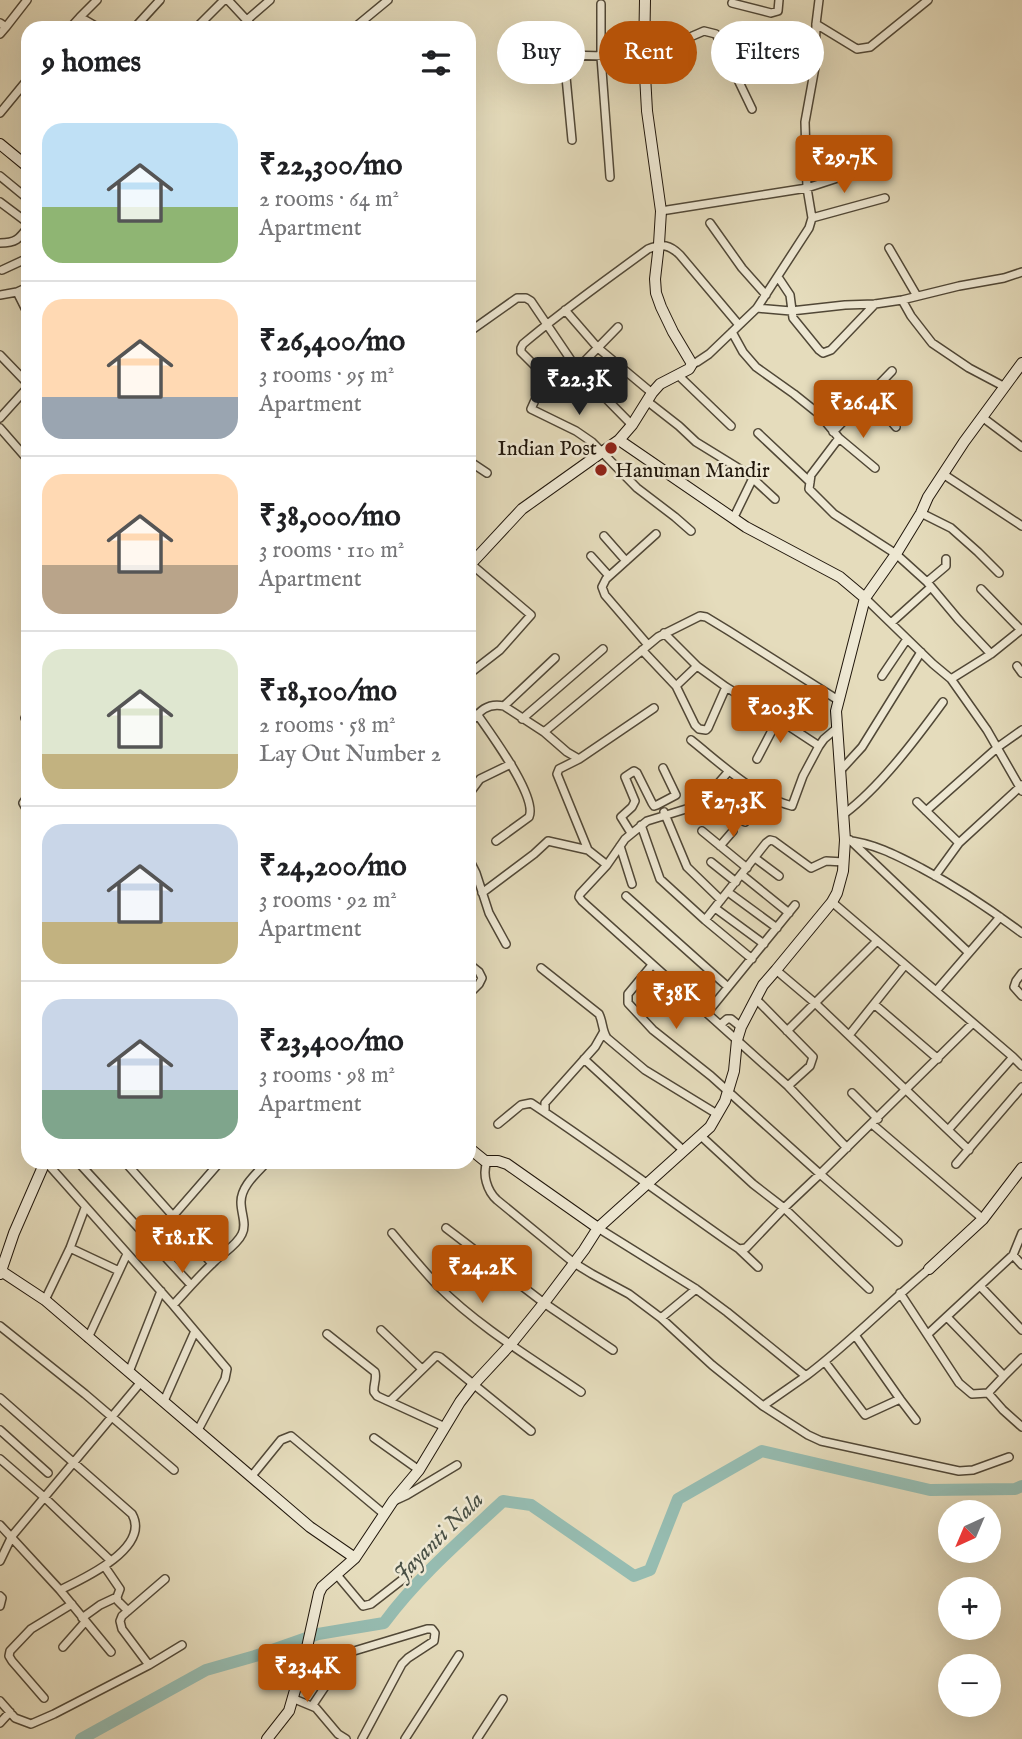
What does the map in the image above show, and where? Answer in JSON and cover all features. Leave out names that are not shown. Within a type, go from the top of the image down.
[{"type":"main road","points":[[644,21],[645,0]]},
{"type":"main road","points":[[476,559],[522,509],[619,440],[660,384],[689,369],[692,364],[673,332],[656,293],[661,211],[646,84]]},
{"type":"main road","points":[[0,144],[21,161]]},
{"type":"main road","points":[[267,1739],[289,1711],[322,1587],[355,1558],[393,1501],[419,1470],[460,1402],[544,1303],[598,1228],[702,1136],[725,1101],[734,1071],[737,1040],[756,999],[837,893],[848,840],[841,796],[836,711],[865,598],[896,554],[943,474],[1022,363]]},
{"type":"main road","points":[[619,440],[746,527],[840,577],[865,598]]},
{"type":"main road","points":[[476,1154],[485,1161],[507,1164],[598,1228]]},
{"type":"main road","points":[[929,1269],[983,1219],[1022,1168]]},
{"type":"main road","points":[[42,1169],[1,1272],[45,1300],[310,1527],[355,1558]]},
{"type":"street","points":[[0,34],[3,25],[27,0]]},
{"type":"street","points":[[76,21],[97,0]]},
{"type":"street","points":[[141,21],[160,0]]},
{"type":"street","points":[[204,21],[226,0],[247,20],[270,0]]},
{"type":"street","points":[[362,21],[388,0]]},
{"type":"street","points":[[732,3],[771,13],[778,10],[779,0]]},
{"type":"street","points":[[816,21],[819,0]]},
{"type":"street","points":[[824,29],[857,49],[864,49],[928,0]]},
{"type":"street","points":[[601,4],[601,21]]},
{"type":"street","points":[[80,17],[87,21]]},
{"type":"street","points":[[697,34],[704,31],[716,34],[752,109]]},
{"type":"street","points":[[567,84],[572,140]]},
{"type":"street","points":[[604,84],[610,177]]},
{"type":"street","points":[[692,364],[709,355],[757,308],[809,228],[812,218],[807,188],[806,122],[812,84]]},
{"type":"street","points":[[0,113],[20,89]]},
{"type":"street","points":[[661,211],[807,188],[859,171]]},
{"type":"street","points":[[0,176],[21,193]]},
{"type":"street","points":[[812,218],[885,198]]},
{"type":"street","points":[[0,202],[21,219]]},
{"type":"street","points":[[710,223],[742,268],[766,295]]},
{"type":"street","points":[[0,243],[10,243],[21,235]]},
{"type":"street","points":[[691,531],[637,488],[593,442],[531,410],[544,380],[520,348],[565,310],[648,249],[659,244],[675,250],[739,325]]},
{"type":"street","points":[[888,248],[917,296]]},
{"type":"street","points":[[2,270],[21,261]]},
{"type":"street","points":[[757,308],[791,311],[875,304],[1022,272]]},
{"type":"street","points":[[778,277],[790,295],[791,311],[796,324],[823,353],[828,352],[845,337],[875,304]]},
{"type":"street","points":[[0,295],[21,290]]},
{"type":"street","points":[[17,292],[21,300]]},
{"type":"street","points":[[476,327],[517,298],[531,301],[577,369],[632,425]]},
{"type":"street","points":[[902,300],[932,343],[969,368],[1005,387]]},
{"type":"street","points":[[565,310],[598,348],[696,442],[748,474],[775,499]]},
{"type":"street","points":[[577,369],[618,327]]},
{"type":"street","points":[[732,332],[743,352],[756,367],[819,414],[836,435],[875,468]]},
{"type":"street","points":[[0,355],[21,378]]},
{"type":"street","points":[[892,371],[836,435],[811,475],[809,489],[834,514],[896,554],[929,584],[991,654]]},
{"type":"street","points":[[678,375],[731,426]]},
{"type":"street","points":[[0,418],[21,393]]},
{"type":"street","points":[[869,396],[896,427]]},
{"type":"street","points":[[982,417],[1022,447]]},
{"type":"street","points":[[0,428],[21,452]]},
{"type":"street","points":[[758,433],[810,482]]},
{"type":"street","points":[[476,465],[488,473]]},
{"type":"street","points":[[943,474],[1022,526]]},
{"type":"street","points":[[734,517],[752,478]]},
{"type":"street","points":[[921,513],[951,528],[999,573]]},
{"type":"street","points":[[656,534],[610,576],[602,587],[605,595],[676,686],[699,729],[708,728],[726,687]]},
{"type":"street","points":[[604,536],[626,561]]},
{"type":"street","points":[[591,555],[610,576]]},
{"type":"street","points":[[891,623],[946,566],[946,559]]},
{"type":"street","points":[[476,570],[531,615],[500,650],[476,669]]},
{"type":"street","points":[[951,679],[991,654],[1021,629],[981,589]]},
{"type":"street","points":[[865,598],[951,679],[998,747],[1021,788],[959,843],[935,876]]},
{"type":"street","points":[[544,732],[664,633],[700,616],[706,617],[838,700]]},
{"type":"street","points":[[664,633],[696,666],[819,746]]},
{"type":"street","points":[[882,676],[907,639]]},
{"type":"street","points":[[522,719],[603,649]]},
{"type":"street","points":[[841,771],[862,747],[921,652]]},
{"type":"street","points":[[504,706],[555,658]]},
{"type":"street","points":[[676,686],[696,666]]},
{"type":"street","points":[[844,814],[881,778],[943,702]]},
{"type":"street","points":[[476,716],[491,705],[504,706],[579,759]]},
{"type":"street","points":[[588,850],[557,774],[559,769],[579,759],[654,708]]},
{"type":"street","points":[[757,759],[778,719]]},
{"type":"street","points":[[476,724],[511,764],[531,805],[532,813],[529,817],[496,841]]},
{"type":"street","points":[[691,740],[758,791],[792,806],[803,776],[819,746],[837,728]]},
{"type":"street","points":[[926,811],[998,747],[1022,730]]},
{"type":"street","points":[[476,784],[480,779],[511,764]]},
{"type":"street","points":[[663,768],[677,793],[675,797],[647,821],[628,829],[620,846],[602,861],[579,897],[788,1086],[846,1148]]},
{"type":"street","points":[[708,796],[729,771]]},
{"type":"street","points":[[628,829],[621,817],[635,801],[625,779],[631,772],[637,773],[654,806],[663,810],[686,809]]},
{"type":"street","points":[[745,822],[758,791]]},
{"type":"street","points":[[917,802],[959,843]]},
{"type":"street","points":[[663,810],[687,867],[722,900]]},
{"type":"street","points":[[641,825],[660,879],[752,959]]},
{"type":"street","points":[[702,831],[747,868]]},
{"type":"street","points":[[720,846],[733,831]]},
{"type":"street","points":[[705,920],[770,840],[811,868],[826,861],[844,862]]},
{"type":"street","points":[[848,840],[885,850],[935,876],[969,895],[1022,933]]},
{"type":"street","points":[[848,840],[968,953]]},
{"type":"street","points":[[482,892],[548,841],[588,850],[602,861]]},
{"type":"street","points":[[620,846],[632,884]]},
{"type":"street","points":[[755,858],[779,876]]},
{"type":"street","points":[[711,862],[789,913]]},
{"type":"street","points":[[476,877],[492,920],[506,944]]},
{"type":"street","points":[[728,892],[777,928]]},
{"type":"street","points":[[626,896],[728,987]]},
{"type":"street","points":[[832,902],[1022,1066]]},
{"type":"street","points":[[707,1013],[795,905]]},
{"type":"street","points":[[715,908],[764,944]]},
{"type":"street","points":[[936,991],[1000,917]]},
{"type":"street","points":[[787,1031],[877,941]]},
{"type":"street","points":[[652,965],[628,994],[628,1003],[653,1030],[727,1091],[898,1242]]},
{"type":"street","points":[[850,1034],[905,965]]},
{"type":"street","points":[[541,968],[599,1014],[603,1033],[542,1110]]},
{"type":"street","points":[[476,970],[482,978],[476,987]]},
{"type":"street","points":[[776,970],[850,1034],[969,1150]]},
{"type":"street","points":[[1022,973],[1014,987],[1022,996]]},
{"type":"street","points":[[756,999],[813,1057],[810,1066],[788,1086]]},
{"type":"street","points":[[874,1004],[938,1059]]},
{"type":"street","points":[[720,1025],[731,1019],[741,1027]]},
{"type":"street","points":[[739,1249],[746,1248],[973,1023]]},
{"type":"street","points":[[603,1033],[645,1070],[717,1114]]},
{"type":"street","points":[[948,1130],[1013,1057]]},
{"type":"street","points":[[584,1059],[684,1150]]},
{"type":"street","points":[[957,1164],[1022,1087]]},
{"type":"street","points":[[852,1093],[875,1121],[983,1219]]},
{"type":"street","points":[[498,1124],[521,1105],[531,1103],[739,1249],[758,1267]]},
{"type":"street","points":[[702,1136],[753,1184],[784,1208],[869,1289]]},
{"type":"street","points":[[485,1161],[485,1177],[492,1196],[574,1263],[629,1294],[661,1318],[763,1406],[808,1435],[821,1441],[960,1471],[974,1471],[1009,1457]]},
{"type":"street","points":[[51,1169],[227,1369],[225,1379],[198,1430]]},
{"type":"street","points":[[84,1169],[191,1285]]},
{"type":"street","points":[[132,1169],[212,1264]]},
{"type":"street","points":[[173,1216],[214,1169]]},
{"type":"street","points":[[173,1305],[239,1239],[243,1232],[244,1219],[242,1194],[246,1185],[261,1169]]},
{"type":"street","points":[[45,1300],[70,1248],[85,1208]]},
{"type":"street","points":[[446,1227],[544,1303],[613,1350]]},
{"type":"street","points":[[598,1228],[696,1289],[806,1376]]},
{"type":"street","points":[[391,1233],[448,1295],[511,1344],[581,1392]]},
{"type":"street","points":[[928,1335],[1013,1255],[1022,1233]]},
{"type":"street","points":[[70,1248],[119,1271]]},
{"type":"street","points":[[88,1338],[127,1254]]},
{"type":"street","points":[[1013,1255],[1022,1265]]},
{"type":"street","points":[[763,1406],[825,1362],[929,1269]]},
{"type":"street","points":[[980,1286],[1022,1330]]},
{"type":"street","points":[[661,1318],[696,1289]]},
{"type":"street","points":[[129,1372],[161,1291]]},
{"type":"street","points":[[900,1293],[959,1383],[972,1394],[988,1393],[1022,1358]]},
{"type":"street","points":[[947,1317],[1004,1376]]},
{"type":"street","points":[[0,1326],[174,1470]]},
{"type":"street","points":[[381,1330],[422,1369]]},
{"type":"street","points":[[164,1401],[195,1331]]},
{"type":"street","points":[[327,1334],[375,1372],[373,1387],[377,1396],[445,1427]]},
{"type":"street","points":[[855,1335],[916,1420]]},
{"type":"street","points":[[390,1401],[436,1356],[531,1431]]},
{"type":"street","points":[[825,1362],[865,1415],[900,1399]]},
{"type":"street","points":[[1014,1366],[1022,1374]]},
{"type":"street","points":[[0,1561],[12,1536],[141,1382]]},
{"type":"street","points":[[988,1393],[1022,1427]]},
{"type":"street","points":[[0,1398],[135,1519],[134,1533],[129,1543],[108,1564],[60,1590]]},
{"type":"street","points":[[0,1430],[48,1473]]},
{"type":"street","points":[[251,1477],[281,1440],[291,1436],[384,1514]]},
{"type":"street","points":[[374,1438],[419,1470]]},
{"type":"street","points":[[0,1459],[44,1497],[108,1564],[118,1586],[120,1593],[117,1597],[100,1605],[83,1620],[63,1647]]},
{"type":"street","points":[[393,1501],[457,1465]]},
{"type":"street","points":[[0,1525],[60,1590],[111,1652]]},
{"type":"street","points":[[337,1575],[363,1606],[371,1604],[407,1576]]},
{"type":"street","points":[[149,1665],[121,1625],[121,1618],[165,1578]]},
{"type":"street","points":[[0,1596],[0,1606]]},
{"type":"street","points":[[117,1597],[119,1604],[128,1611]]},
{"type":"street","points":[[44,1698],[12,1661],[10,1651],[31,1629],[72,1604]]},
{"type":"street","points":[[306,1652],[349,1651],[428,1629],[435,1633],[434,1641],[402,1664],[362,1739]]},
{"type":"street","points":[[0,1701],[22,1722],[38,1722],[182,1645]]},
{"type":"street","points":[[312,1706],[349,1651]]},
{"type":"street","points":[[405,1739],[459,1655]]},
{"type":"street","points":[[292,1698],[320,1712],[338,1734],[346,1739]]},
{"type":"street","points":[[477,1739],[503,1699]]},
{"type":"street","points":[[0,1723],[10,1712]]},
{"type":"waterway","name":"Jayanti Nala","points":[[81,1739],[206,1670],[318,1634],[384,1623],[426,1574],[503,1501],[531,1505],[634,1576],[650,1570],[678,1499],[762,1451],[930,1490],[1015,1489],[1022,1486]]},
{"type":"place","name":"Indian Post","points":[[611,448]]},
{"type":"place","name":"Hanuman Mandir","points":[[601,470]]}]
